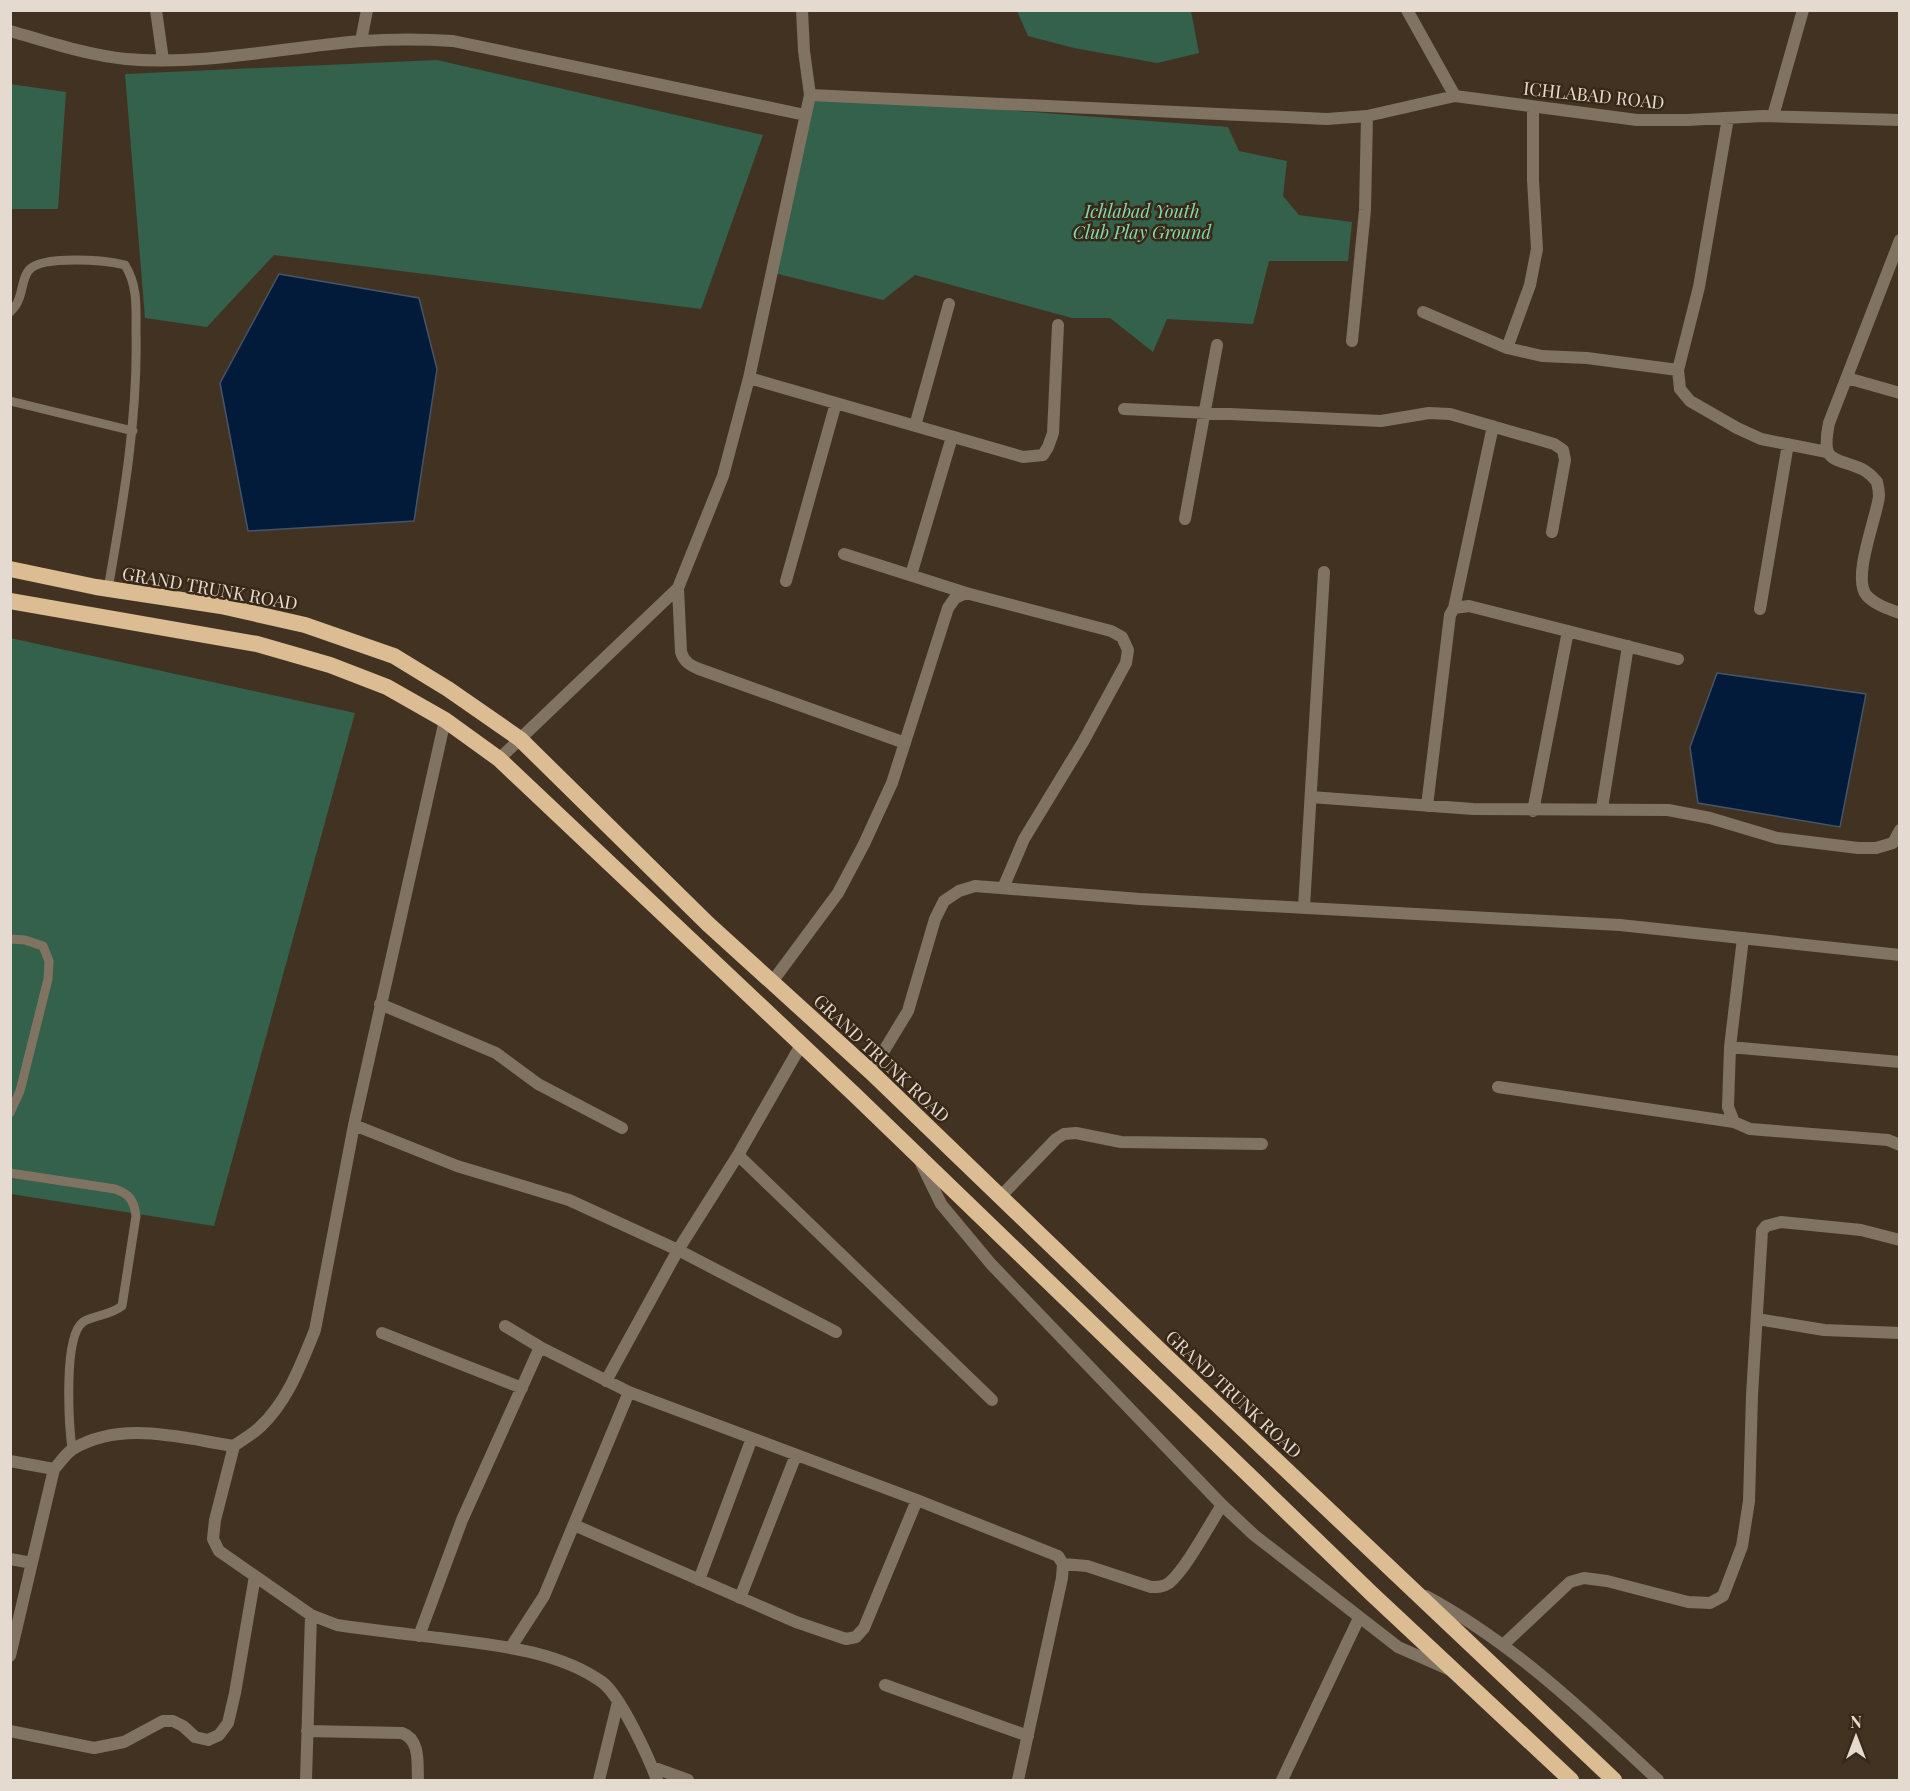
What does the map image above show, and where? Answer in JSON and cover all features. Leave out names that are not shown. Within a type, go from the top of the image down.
[{"type":"highway","name":"GRAND TRUNK ROAD","points":[[10,569],[108,589],[221,606],[305,625],[394,656],[448,689],[520,739],[708,924],[870,1072],[1614,1780]]},
{"type":"highway","points":[[10,601],[257,644],[330,665],[387,687],[445,720],[499,759],[1571,1780]]},
{"type":"street","points":[[156,10],[163,60]]},
{"type":"street","points":[[361,41],[368,10]]},
{"type":"street","points":[[499,759],[678,588],[723,476],[774,273],[810,94],[804,51],[802,10]]},
{"type":"street","points":[[810,94],[1327,119],[1367,116],[1455,96],[1407,10]]},
{"type":"street","points":[[1773,116],[1803,10]]},
{"type":"street","points":[[10,32],[89,53],[127,59],[163,60],[234,57],[361,41],[414,39],[453,41],[805,115]]},
{"type":"street","name":"ICHLABAD ROAD","points":[[1455,96],[1637,120],[1773,116],[1899,120]]},
{"type":"street","points":[[1507,348],[1530,285],[1537,249],[1533,180],[1533,108]]},
{"type":"street","points":[[1352,341],[1365,210],[1367,116]]},
{"type":"street","points":[[1728,118],[1699,287],[1678,370],[1680,389],[1690,401],[1761,439],[1827,452]]},
{"type":"street","points":[[1898,247],[1829,423],[1826,441],[1827,452],[1834,460],[1865,470],[1877,482],[1879,495],[1866,543],[1862,582],[1865,594],[1881,607],[1899,613]]},
{"type":"street","points":[[915,426],[949,304]]},
{"type":"street","points":[[1423,312],[1507,348],[1542,356],[1587,358],[1678,370]]},
{"type":"street","points":[[749,378],[1023,457],[1043,455],[1053,433],[1058,325]]},
{"type":"street","points":[[1185,519],[1217,345]]},
{"type":"street","points":[[1847,378],[1899,393]]},
{"type":"street","points":[[786,582],[836,403]]},
{"type":"street","points":[[1124,409],[1381,421],[1429,413],[1450,414],[1493,426],[1554,444],[1563,450],[1565,460],[1552,532]]},
{"type":"street","points":[[1427,806],[1450,615],[1454,608],[1493,426]]},
{"type":"street","points":[[911,575],[952,437]]},
{"type":"street","points":[[1760,609],[1788,444]]},
{"type":"street","points":[[844,554],[966,593],[1111,631],[1122,637],[1128,650],[1126,663],[1083,742],[1024,839],[1003,888]]},
{"type":"street","points":[[1304,907],[1324,572]]},
{"type":"street","points":[[678,588],[681,652],[687,663],[905,743]]},
{"type":"street","points":[[772,982],[838,893],[864,844],[887,793],[905,743],[948,608],[955,597],[966,593]]},
{"type":"street","points":[[1454,608],[1468,606],[1678,659]]},
{"type":"street","points":[[1533,811],[1568,631]]},
{"type":"street","points":[[1602,808],[1628,646]]},
{"type":"street","points":[[445,720],[354,1125],[315,1330],[284,1398],[260,1428],[234,1446],[215,1520],[213,1539],[219,1551],[310,1615],[337,1625],[511,1647],[569,1665],[603,1683],[618,1702],[657,1780]]},
{"type":"street","points":[[1311,796],[1427,806],[1533,811],[1602,808],[1668,810],[1710,818],[1777,838],[1858,848],[1876,848],[1893,843],[1899,830]]},
{"type":"street","points":[[870,1072],[908,1011],[934,919],[944,901],[959,891],[975,886],[1140,899],[1620,925],[1899,955]]},
{"type":"street","points":[[1734,1122],[1728,1107],[1730,1047],[1743,938]]},
{"type":"street","points":[[380,1004],[496,1053],[538,1084],[622,1128]]},
{"type":"street","points":[[606,1380],[678,1250],[738,1155],[801,1045]]},
{"type":"street","points":[[1730,1047],[1899,1062]]},
{"type":"street","points":[[1498,1087],[1734,1122],[1750,1129],[1888,1140],[1899,1145]]},
{"type":"street","points":[[354,1125],[457,1166],[569,1200],[678,1250],[836,1332]]},
{"type":"street","points":[[1000,1197],[1056,1139],[1064,1134],[1082,1134],[1121,1142],[1262,1144]]},
{"type":"street","points":[[916,1154],[941,1204],[991,1264],[1222,1505],[1254,1535],[1398,1647],[1455,1672]]},
{"type":"street","points":[[738,1155],[992,1400]]},
{"type":"street","points":[[1503,1645],[1570,1582],[1584,1578],[1606,1581],[1688,1602],[1710,1603],[1723,1596],[1742,1546],[1749,1502],[1762,1232],[1766,1226],[1781,1222],[1861,1230],[1899,1240]]},
{"type":"street","points":[[1757,1319],[1824,1330],[1899,1333]]},
{"type":"street","points":[[505,1326],[540,1347],[629,1392],[917,1500],[1058,1556],[1063,1564],[1062,1578],[1018,1780]]},
{"type":"street","points":[[382,1334],[522,1388]]},
{"type":"street","points":[[419,1636],[462,1520],[540,1347]]},
{"type":"street","points":[[511,1647],[544,1596],[629,1392]]},
{"type":"street","points":[[11,1648],[54,1469],[72,1449],[106,1435],[137,1432],[234,1446]]},
{"type":"street","points":[[699,1580],[752,1438]]},
{"type":"street","points":[[740,1598],[796,1455]]},
{"type":"street","points":[[10,1461],[54,1469]]},
{"type":"street","points":[[574,1525],[796,1622],[846,1639],[856,1637],[864,1628],[917,1500]]},
{"type":"street","points":[[1063,1564],[1087,1566],[1151,1587],[1161,1587],[1169,1582],[1181,1568],[1222,1505]]},
{"type":"street","points":[[10,1559],[32,1563]]},
{"type":"street","points":[[10,1731],[94,1748],[124,1742],[164,1721],[172,1721],[183,1726],[195,1737],[208,1740],[219,1735],[228,1723],[235,1693],[255,1576]]},
{"type":"street","points":[[1409,1586],[1463,1616],[1503,1645],[1611,1736],[1658,1780]]},
{"type":"street","points":[[306,1780],[310,1615]]},
{"type":"street","points":[[1282,1780],[1359,1618]]},
{"type":"street","points":[[885,1685],[1028,1736]]},
{"type":"street","points":[[599,1780],[618,1702]]},
{"type":"street","points":[[307,1731],[408,1735],[414,1741],[418,1780]]},
{"type":"street","points":[[652,1767],[688,1780]]},
{"type":"lane","points":[[10,312],[19,300],[30,269],[41,262],[110,261],[125,265],[133,278],[136,300],[137,365],[133,430],[108,589]]},
{"type":"lane","points":[[10,401],[133,430]]},
{"type":"lane","points":[[10,939],[25,940],[43,946],[49,961],[48,979],[20,1091],[10,1113]]},
{"type":"lane","points":[[10,1173],[115,1189],[126,1193],[134,1202],[136,1216],[122,1306],[112,1313],[84,1321],[75,1332],[68,1416],[72,1449]]},
{"type":"green space","points":[[1017,11],[1191,11],[1199,53],[1157,63],[1074,48],[1028,36]]},
{"type":"green space","points":[[437,60],[763,135],[701,309],[274,255],[207,327],[145,318],[125,74]]},
{"type":"green space","points":[[10,84],[66,92],[58,209],[11,209]]},
{"type":"green space","name":"Ichlabad Youth Club Play Ground","points":[[810,95],[1228,127],[1239,151],[1287,161],[1283,196],[1299,215],[1352,222],[1348,261],[1269,261],[1253,324],[1167,319],[1153,352],[1110,318],[1072,318],[915,275],[883,300],[774,273]]},
{"type":"green space","points":[[10,638],[355,713],[214,1226],[11,1194]]},
{"type":"water","points":[[279,274],[419,298],[437,369],[414,521],[248,531],[220,383]]},
{"type":"water","points":[[1717,673],[1866,694],[1840,827],[1698,803],[1690,747]]}]
